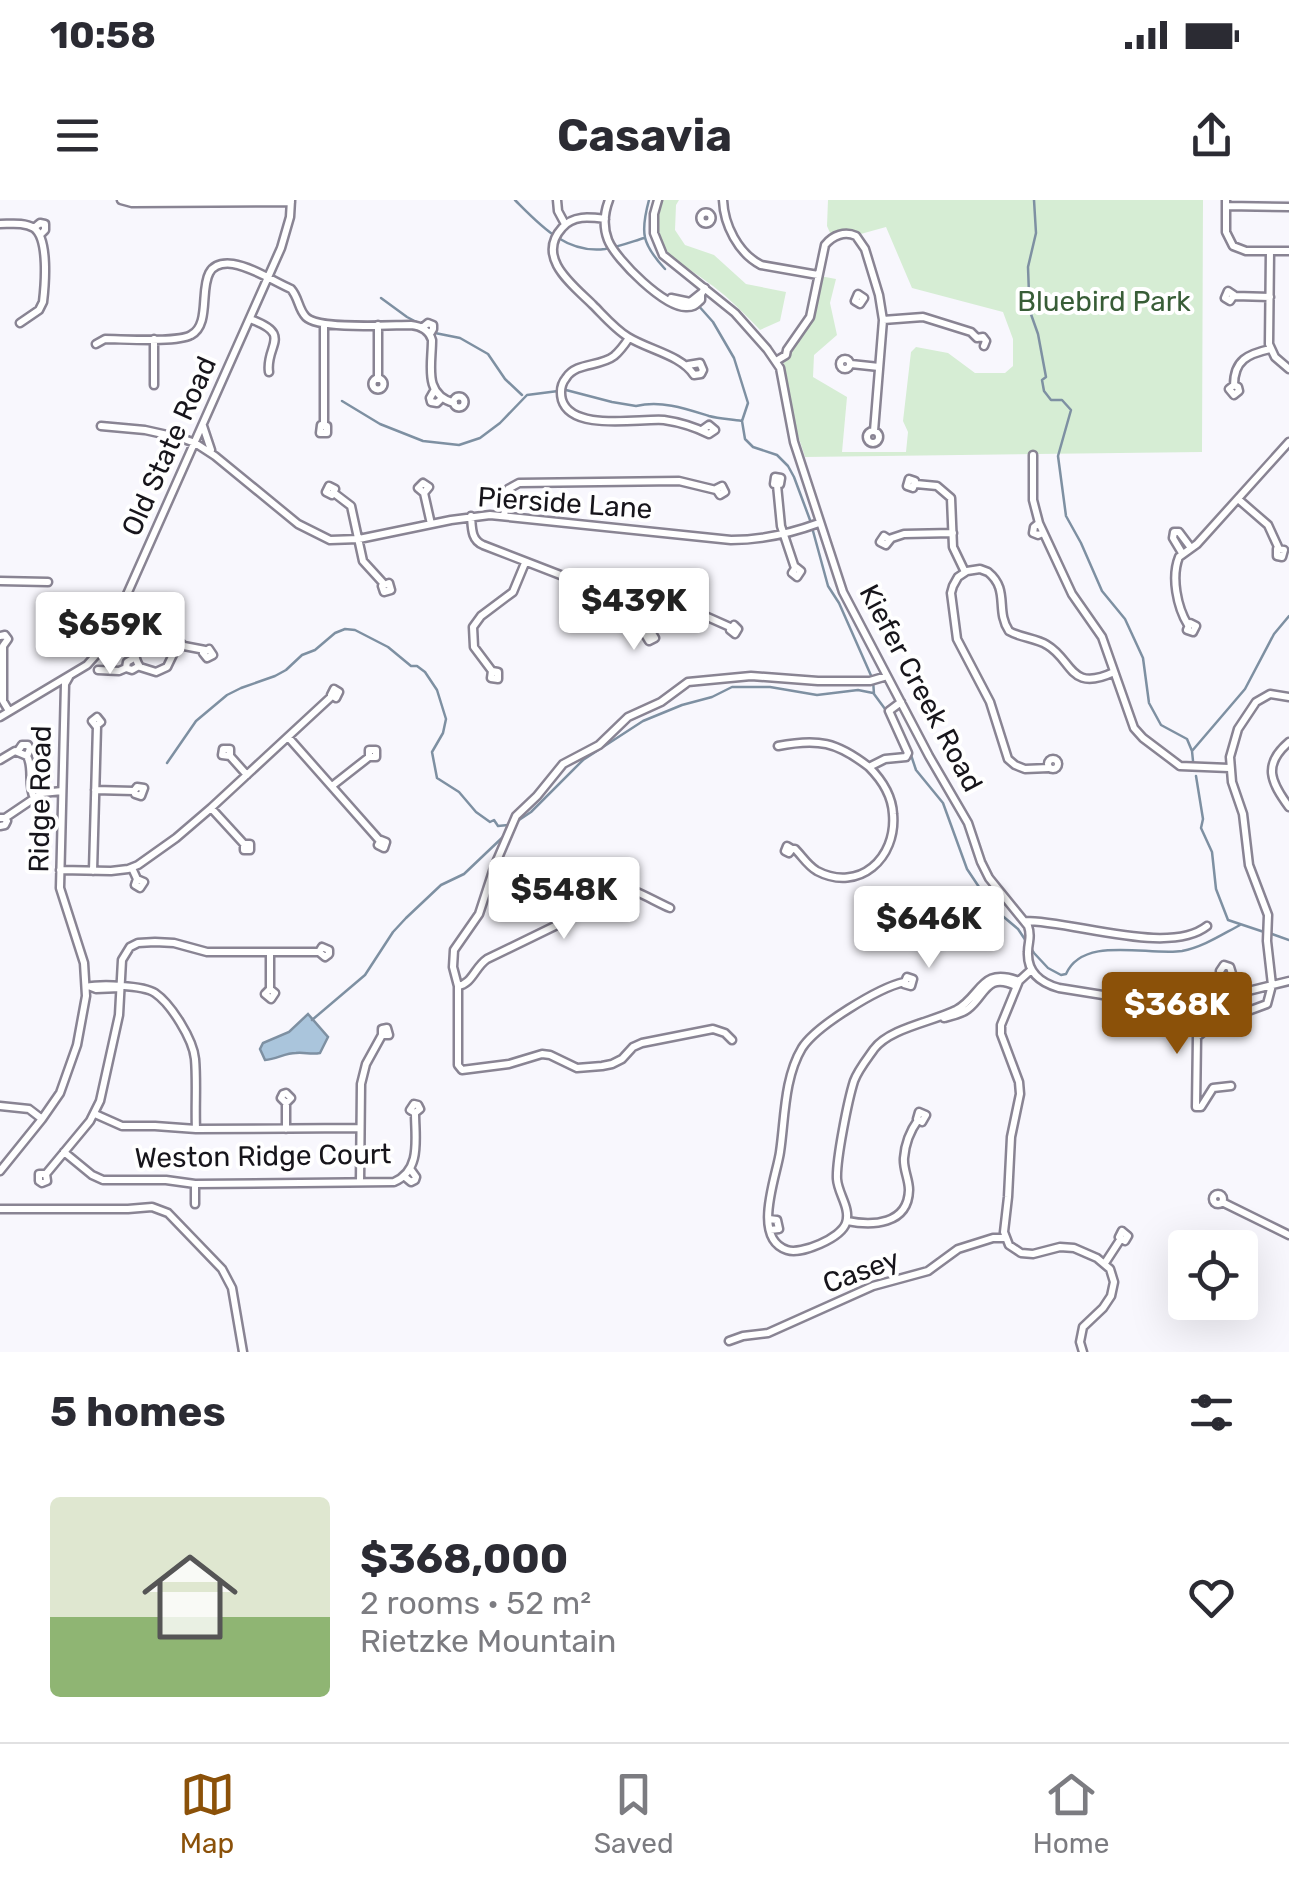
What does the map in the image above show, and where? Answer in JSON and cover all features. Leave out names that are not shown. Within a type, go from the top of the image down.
[{"type":"street","points":[[121,200],[291,201]]},
{"type":"street","points":[[557,200],[565,224]]},
{"type":"street","points":[[609,200],[605,219],[608,238],[620,260],[639,279],[684,307],[694,306],[703,291]]},
{"type":"street","name":"Kiefer Creek Road","points":[[658,200],[654,236],[663,254],[703,291],[735,313],[774,359],[784,381],[794,442],[843,592],[968,823],[989,878],[1025,922]]},
{"type":"street","points":[[723,200],[731,232],[756,263],[818,275]]},
{"type":"street","name":"Old State Road","points":[[0,717],[70,676],[94,659],[104,646],[268,278],[286,232],[291,201]]},
{"type":"street","points":[[1286,204],[1226,203],[1226,232],[1233,246],[1246,251],[1289,251]]},
{"type":"street","points":[[711,217],[724,214]]},
{"type":"street","points":[[605,219],[582,217],[565,224],[557,234],[553,251],[559,272],[629,338],[688,365]]},
{"type":"street","points":[[0,224],[24,224],[37,231],[44,244],[44,298],[39,310],[20,323]]},
{"type":"street","points":[[774,359],[787,350],[810,317],[825,245],[830,239],[849,234],[863,244],[884,320],[874,430]]},
{"type":"street","points":[[1270,251],[1270,349],[1289,370]]},
{"type":"street","points":[[96,344],[105,339],[184,338],[199,328],[204,319],[205,284],[211,267],[232,264],[294,292],[312,322],[422,328],[431,324],[431,402],[438,403],[441,398],[454,402]]},
{"type":"street","points":[[864,298],[879,296]]},
{"type":"street","points":[[1234,296],[1270,296]]},
{"type":"street","points":[[884,320],[923,317],[985,338],[984,346]]},
{"type":"street","points":[[250,319],[266,326],[274,338],[269,372]]},
{"type":"street","points":[[378,324],[378,378]]},
{"type":"street","points":[[324,325],[324,424]]},
{"type":"street","points":[[629,338],[614,356],[568,373],[561,394],[566,408],[580,417],[618,422],[662,420],[702,430]]},
{"type":"street","points":[[154,339],[154,386]]},
{"type":"street","points":[[1234,385],[1236,368],[1242,360],[1270,349]]},
{"type":"street","points":[[850,364],[879,367]]},
{"type":"street","name":"Pierside Lane","points":[[102,426],[145,430],[195,443],[310,532],[330,540],[359,539],[471,516],[504,516],[731,540],[784,535],[819,524]]},
{"type":"street","points":[[203,426],[215,456]]},
{"type":"street","points":[[1188,625],[1178,600],[1176,562],[1288,447]]},
{"type":"street","points":[[1033,455],[1033,500],[1039,523],[1069,589],[1102,637],[1134,728],[1166,758],[1184,767],[1229,768]]},
{"type":"street","points":[[504,516],[508,490],[519,483],[679,481],[716,490]]},
{"type":"street","points":[[916,484],[937,486],[947,493],[953,508],[954,547],[964,572]]},
{"type":"street","points":[[777,485],[777,501],[794,568]]},
{"type":"street","points":[[334,493],[352,508],[366,565],[384,584]]},
{"type":"street","points":[[424,493],[431,524]]},
{"type":"street","points":[[1238,499],[1268,525],[1278,548]]},
{"type":"street","points":[[471,516],[477,543],[594,588],[703,614],[730,627]]},
{"type":"street","points":[[1182,554],[1172,536],[1174,532],[1179,532],[1191,548]]},
{"type":"street","points":[[889,539],[904,534],[953,533]]},
{"type":"street","points":[[492,671],[474,646],[473,628],[481,616],[513,592],[525,562]]},
{"type":"street","points":[[1049,768],[1025,769],[1015,765],[1006,754],[990,702],[957,638],[951,593],[956,580],[964,572],[980,570],[995,578],[1001,590],[1003,622],[1014,634],[1049,646],[1075,674],[1093,678],[1114,672]]},
{"type":"street","points":[[0,582],[48,582]]},
{"type":"street","points":[[128,599],[140,604],[188,648],[205,650]]},
{"type":"street","points":[[652,633],[660,602]]},
{"type":"street","points":[[150,617],[136,646],[137,662],[143,670],[156,672],[168,668],[179,642]]},
{"type":"street","points":[[0,636],[8,639],[1,645],[3,701],[9,711]]},
{"type":"street","points":[[98,670],[132,670],[137,662]]},
{"type":"street","name":"Ridge Road","points":[[0,1171],[57,1098],[68,1074],[89,987],[60,888],[65,684],[70,676]]},
{"type":"street","points":[[732,1040],[720,1030],[704,1030],[642,1042],[622,1059],[602,1066],[578,1068],[542,1054],[509,1064],[465,1070],[460,1068],[454,950],[479,914],[516,816],[563,764],[600,744],[628,717],[661,702],[688,682],[751,676],[870,681],[887,676]]},
{"type":"street","name":"Ridge Road","points":[[53,686],[60,689],[65,699]]},
{"type":"street","points":[[1230,1086],[1213,1088],[1196,1107],[1196,1037],[1213,1024],[1267,1004],[1272,985],[1268,910],[1248,864],[1242,814],[1229,768],[1236,733],[1254,705],[1270,694],[1288,695]]},
{"type":"street","points":[[60,870],[132,868],[211,808],[332,696]]},
{"type":"street","points":[[869,767],[885,759],[906,757],[908,753],[890,711],[901,702]]},
{"type":"street","points":[[93,871],[97,726]]},
{"type":"street","points":[[288,737],[380,841]]},
{"type":"street","points":[[778,746],[810,741],[832,744],[852,754],[881,780],[893,814],[890,840],[879,860],[854,878],[817,870],[792,849]]},
{"type":"street","points":[[1289,742],[1278,752],[1272,773],[1277,791],[1289,807]]},
{"type":"street","points":[[0,760],[18,751],[27,756],[34,798]]},
{"type":"street","points":[[230,756],[247,776]]},
{"type":"street","points":[[332,786],[369,757]]},
{"type":"street","points":[[95,790],[134,791]]},
{"type":"street","points":[[2,821],[42,794],[62,791]]},
{"type":"street","points":[[211,808],[244,844]]},
{"type":"street","points":[[132,868],[137,879]]},
{"type":"street","points":[[458,986],[465,985],[487,959],[557,925],[580,892],[590,885],[616,884],[670,908]]},
{"type":"street","points":[[1025,922],[1164,939],[1190,935],[1207,926]]},
{"type":"street","points":[[1025,922],[1031,933],[1031,970],[1051,986],[1159,1004],[1196,1002],[1289,981]]},
{"type":"street","points":[[46,1174],[94,1114],[101,1098],[119,1015],[122,960],[127,950],[138,943],[168,942],[207,952],[319,952]]},
{"type":"street","points":[[270,952],[270,989]]},
{"type":"street","points":[[1226,996],[1220,971],[1224,965],[1230,967],[1238,993]]},
{"type":"street","points":[[1031,970],[1017,983],[1001,1025],[1020,1094],[1011,1137],[1005,1238],[1014,1249],[1027,1254],[1078,1248],[1104,1262],[1113,1276],[1114,1289],[1108,1303],[1083,1327],[1083,1352]]},
{"type":"street","points":[[904,982],[821,1027],[799,1053],[782,1118],[769,1219],[777,1220],[777,1230],[770,1230],[777,1244],[788,1250],[832,1238],[847,1221],[837,1170],[856,1077],[882,1040],[968,1010],[986,987],[1005,979],[1017,983]]},
{"type":"street","points":[[89,987],[149,990],[159,996],[189,1038],[195,1059],[196,1130]]},
{"type":"street","points":[[360,1182],[360,1094],[371,1053],[382,1036]]},
{"type":"street","points":[[286,1103],[286,1129]]},
{"type":"street","points":[[0,1106],[29,1108],[42,1118]]},
{"type":"street","name":"Weston Ridge Court","points":[[64,1152],[100,1179],[196,1184],[394,1182],[408,1174],[414,1156],[415,1113]]},
{"type":"street","points":[[94,1114],[122,1126],[196,1130],[360,1128]]},
{"type":"street","points":[[847,1221],[880,1224],[902,1210],[909,1192],[905,1152],[918,1120]]},
{"type":"street","points":[[195,1204],[196,1184]]},
{"type":"street","points":[[1222,1202],[1289,1235]]},
{"type":"street","points":[[0,1209],[147,1206],[168,1214],[227,1276],[243,1352]]},
{"type":"street","name":"Casey","points":[[729,1341],[768,1333],[874,1286],[928,1271],[958,1249],[1005,1238]]},
{"type":"street","points":[[1104,1262],[1120,1240]]},
{"type":"green space","points":[[661,200],[679,200],[675,230],[685,245],[714,255],[746,284],[786,292],[780,321],[760,330],[725,296],[668,252],[658,232]]},
{"type":"green space","name":"Bluebird Park","points":[[828,200],[1203,200],[1202,452],[805,457],[783,364],[809,323],[820,276],[836,279],[830,303],[837,335],[814,355],[813,377],[847,397],[842,452],[906,452],[908,432],[903,421],[911,352],[916,347],[948,353],[975,373],[1005,373],[1013,366],[1013,339],[1003,312],[912,288],[886,227],[857,235],[845,231],[831,235],[827,226]]},
{"type":"water","points":[[308,1014],[328,1037],[320,1053],[292,1053],[265,1060],[260,1049],[263,1043],[289,1032]]},
{"type":"waterway","points":[[515,200],[555,236],[578,247],[605,249],[644,238]]},
{"type":"waterway","points":[[649,200],[645,238],[665,269]]},
{"type":"waterway","points":[[1034,200],[1036,233],[1028,267],[1027,303],[1038,334],[1046,377],[1042,380],[1044,391],[1051,400],[1062,400],[1071,410],[1058,456],[1066,516],[1102,591],[1125,619],[1143,658],[1149,703],[1161,725],[1187,739],[1193,761]]},
{"type":"waterway","points":[[381,298],[424,326]]},
{"type":"waterway","points":[[697,304],[713,322],[734,358],[748,403],[742,421],[745,439],[753,447],[777,455],[794,477],[828,586],[873,680],[874,694],[888,713]]},
{"type":"waterway","points":[[435,333],[460,338],[488,354],[522,395]]},
{"type":"waterway","points":[[342,401],[380,424],[423,441],[459,445],[480,438],[527,395],[566,390],[612,402],[665,405],[742,421]]},
{"type":"waterway","points":[[1192,751],[1245,689],[1274,634],[1289,616]]},
{"type":"waterway","points":[[167,763],[196,721],[227,695],[286,670],[335,633],[355,630],[425,672],[437,690],[446,719],[432,752],[437,778],[459,792],[490,822],[508,825]]},
{"type":"waterway","points":[[516,822],[583,760],[643,721],[682,705],[732,687],[770,687],[817,695],[858,690],[873,693]]},
{"type":"waterway","points":[[911,755],[916,770],[943,803],[967,869],[981,890],[1048,968],[1061,975],[1074,962],[1101,951],[1182,951],[1205,944],[1240,925]]},
{"type":"waterway","points":[[1196,776],[1201,828],[1212,852],[1216,889],[1228,920],[1264,932]]},
{"type":"waterway","points":[[312,1020],[365,975],[406,918],[441,885],[464,874],[505,835]]},
{"type":"waterway","points":[[1272,934],[1289,940]]}]
